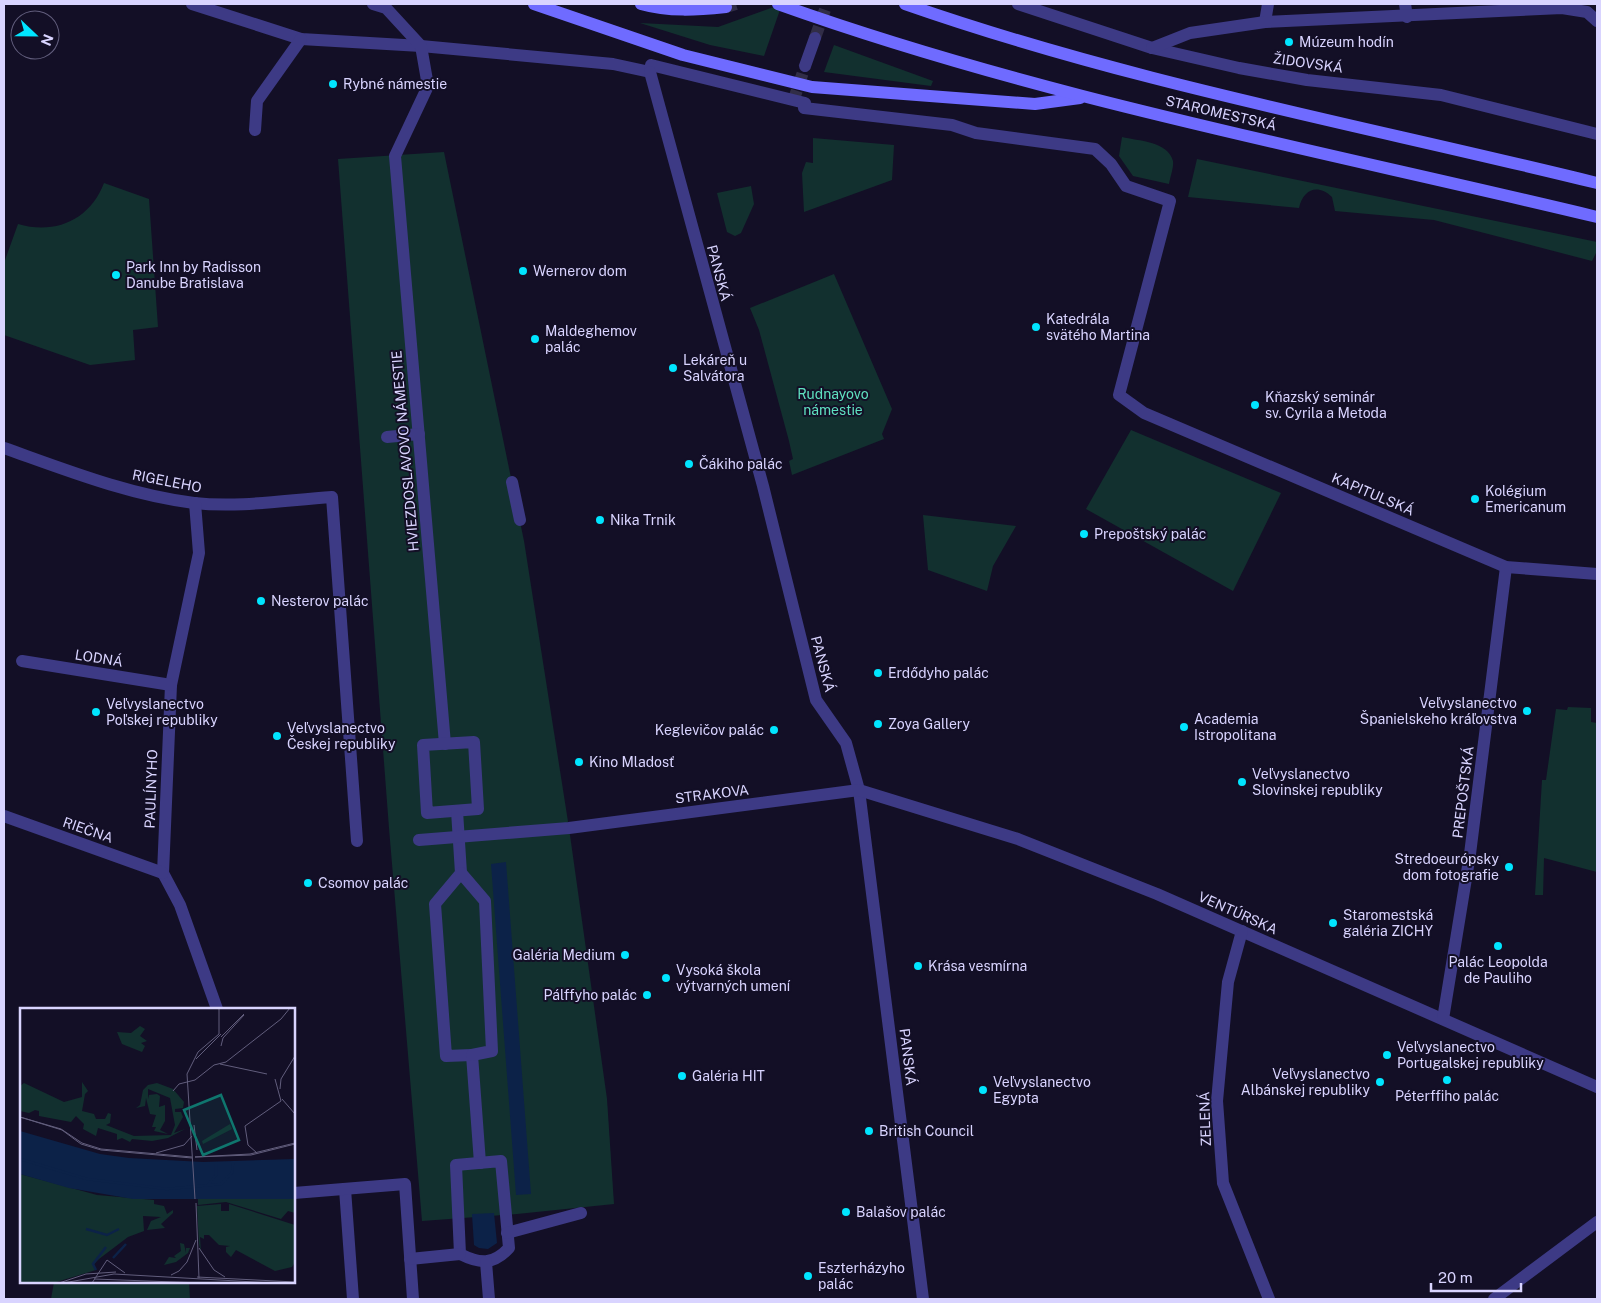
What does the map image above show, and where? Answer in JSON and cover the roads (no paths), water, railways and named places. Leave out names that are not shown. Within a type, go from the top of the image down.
[{"type":"main road","points":[[534,4],[648,45],[758,75],[812,87],[1035,104],[1087,97]]},
{"type":"main road","points":[[641,4],[664,9],[688,10],[726,7]]},
{"type":"main road","name":"STAROMESTSKÁ","points":[[778,4],[841,26],[999,75],[1597,218]]},
{"type":"main road","name":"STAROMESTSKÁ","points":[[905,4],[974,28],[1242,102],[1486,156],[1597,183]]},
{"type":"street","points":[[192,4],[301,39],[420,46],[613,64],[650,72]]},
{"type":"street","points":[[373,4],[386,6],[420,46]]},
{"type":"street","name":"ŽIDOVSKÁ","points":[[1018,4],[1152,48],[1239,68],[1307,80],[1441,95],[1597,134]]},
{"type":"street","points":[[1265,22],[1268,4]]},
{"type":"street","points":[[1152,48],[1190,33],[1265,22],[1406,10],[1562,8],[1587,12],[1597,21]]},
{"type":"street","points":[[805,66],[815,38]]},
{"type":"street","points":[[255,130],[257,101],[301,39]]},
{"type":"street","name":"HVIEZDOSLAVOVO NÁMESTIE","points":[[420,46],[428,86],[395,156],[445,744]]},
{"type":"street","name":"KAPITULSKÁ","points":[[650,72],[651,65],[675,73],[805,103],[804,108],[952,125],[976,133],[1095,149],[1111,164],[1126,186],[1170,201],[1118,395],[1144,412],[1506,568],[1597,574]]},
{"type":"street","name":"PANSKÁ","points":[[650,72],[763,486],[816,700],[846,743],[859,790],[923,1299]]},
{"type":"street","points":[[387,437],[419,434]]},
{"type":"street","name":"RIGELEHO","points":[[4,448],[114,486],[195,503],[230,505],[332,497],[357,841]]},
{"type":"street","points":[[512,482],[520,520]]},
{"type":"street","name":"PAULÍNYHO","points":[[163,873],[171,685],[199,553],[195,503]]},
{"type":"street","name":"PREPOŠTSKÁ","points":[[1443,1019],[1470,854],[1506,568]]},
{"type":"street","name":"LODNÁ","points":[[22,660],[171,685]]},
{"type":"street","points":[[474,742],[478,810],[457,811],[427,813],[423,746],[474,742]]},
{"type":"street","name":"STRAKOVA","points":[[458,836],[569,828],[859,790]]},
{"type":"street","name":"VENTÚRSKA","points":[[859,790],[1018,839],[1158,894],[1597,1087]]},
{"type":"street","points":[[457,811],[461,873],[485,901],[492,1051],[472,1055],[446,1056],[435,904],[461,873]]},
{"type":"street","name":"RIEČNA","points":[[4,816],[163,873]]},
{"type":"street","points":[[419,840],[458,836]]},
{"type":"street","points":[[163,873],[180,905],[217,1008]]},
{"type":"street","name":"ZELENÁ","points":[[1242,931],[1228,982],[1217,1101],[1223,1183],[1269,1299]]},
{"type":"street","points":[[472,1055],[480,1162]]},
{"type":"street","points":[[410,1259],[460,1254],[473,1260],[486,1262],[500,1257],[509,1248],[501,1161],[456,1165],[460,1254]]},
{"type":"street","points":[[295,1193],[405,1184],[413,1299]]},
{"type":"street","points":[[346,1189],[353,1299]]},
{"type":"street","points":[[507,1233],[582,1213]]},
{"type":"street","points":[[1494,1299],[1597,1222]]},
{"type":"street","points":[[486,1262],[489,1299]]},
{"type":"water","points":[[506,862],[531,1194],[516,1195],[491,864]]},
{"type":"water","points":[[494,1213],[497,1243],[488,1249],[479,1248],[474,1245],[472,1214]]},
{"type":"tunnel","points":[[726,7],[736,4]]},
{"type":"tunnel","points":[[815,38],[827,4]]},
{"type":"tunnel","points":[[793,102],[805,66]]},
{"type":"place","name":"Múzeum hodín","points":[[1289,42]]},
{"type":"place","name":"Rybné námestie","points":[[333,84]]},
{"type":"place","name":"Wernerov dom","points":[[523,271]]},
{"type":"place","name":"Park Inn by Radisson Danube Bratislava","points":[[116,275]]},
{"type":"place","name":"Katedrála svätého Martina","points":[[1036,327]]},
{"type":"place","name":"Maldeghemov palác","points":[[535,339]]},
{"type":"place","name":"Lekáreň u Salvátora","points":[[673,368]]},
{"type":"place","name":"Kňazský seminár sv. Cyrila a Metoda","points":[[1255,405]]},
{"type":"place","name":"Čákiho palác","points":[[689,464]]},
{"type":"place","name":"Kolégium Emericanum","points":[[1475,499]]},
{"type":"place","name":"Nika Trnik","points":[[600,520]]},
{"type":"place","name":"Prepoštský palác","points":[[1084,534]]},
{"type":"place","name":"Nesterov palác","points":[[261,601]]},
{"type":"place","name":"Erdődyho palác","points":[[878,673]]},
{"type":"place","name":"Veľvyslanectvo Španielskeho kráľovstva","points":[[1527,711]]},
{"type":"place","name":"Veľvyslanectvo Poľskej republiky","points":[[96,712]]},
{"type":"place","name":"Zoya Gallery","points":[[878,724]]},
{"type":"place","name":"Academia Istropolitana","points":[[1184,727]]},
{"type":"place","name":"Keglevičov palác","points":[[774,730]]},
{"type":"place","name":"Veľvyslanectvo Českej republiky","points":[[277,736]]},
{"type":"place","name":"Kino Mladosť","points":[[579,762]]},
{"type":"place","name":"Veľvyslanectvo Slovinskej republiky","points":[[1242,782]]},
{"type":"place","name":"Stredoeurópsky dom fotografie","points":[[1509,867]]},
{"type":"place","name":"Csomov palác","points":[[308,883]]},
{"type":"place","name":"Staromestská galéria ZICHY","points":[[1333,923]]},
{"type":"place","name":"Palác Leopolda de Pauliho","points":[[1498,946]]},
{"type":"place","name":"Galéria Medium","points":[[625,955]]},
{"type":"place","name":"Krása vesmírna","points":[[918,966]]},
{"type":"place","name":"Vysoká škola výtvarných umení","points":[[666,978]]},
{"type":"place","name":"Pálffyho palác","points":[[647,995]]},
{"type":"place","name":"Veľvyslanectvo Portugalskej republiky","points":[[1387,1055]]},
{"type":"place","name":"Galéria HIT","points":[[682,1076]]},
{"type":"place","name":"Péterffiho palác","points":[[1447,1080]]},
{"type":"place","name":"Veľvyslanectvo Albánskej republiky","points":[[1380,1082]]},
{"type":"place","name":"Veľvyslanectvo Egypta","points":[[983,1090]]},
{"type":"place","name":"British Council","points":[[869,1131]]},
{"type":"place","name":"Balašov palác","points":[[846,1212]]},
{"type":"place","name":"Eszterházyho palác","points":[[808,1276]]},
{"type":"park label","name":"Rudnayovo námestie","points":[[833,402]]}]
